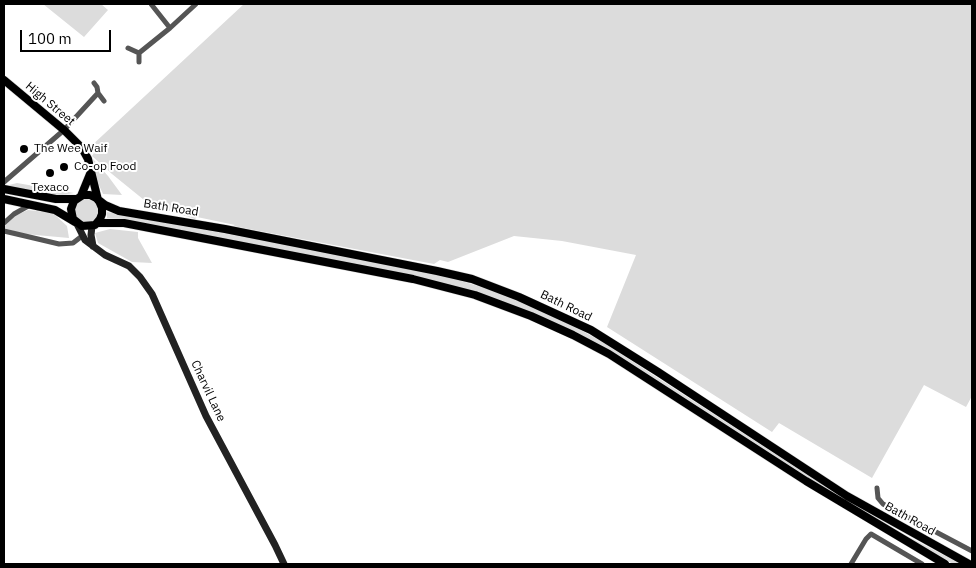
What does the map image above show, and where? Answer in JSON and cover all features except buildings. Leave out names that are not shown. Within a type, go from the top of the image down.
[{"type":"main road","name":"High Street","points":[[4,80],[64,130],[86,155],[98,200]]},
{"type":"main road","points":[[76,223],[70,211],[90,174]]},
{"type":"main road","name":"Bath Road","points":[[5,184],[56,199],[78,198],[89,195],[119,211],[226,229],[437,270],[472,279],[519,297],[591,330],[847,496],[971,564]]},
{"type":"main road","points":[[4,199],[55,210],[76,223]]},
{"type":"main road","points":[[93,246],[91,235],[94,224],[102,214],[102,208],[98,200]]},
{"type":"main road","name":"Bath Road","points":[[76,223],[84,227],[94,224],[124,223],[413,279],[514,309],[561,329],[609,354],[799,477],[945,564]]},
{"type":"main road","name":"Charvil Lane","points":[[76,223],[82,236],[106,255],[129,266],[140,277],[152,294],[206,416],[276,545],[284,564]]},
{"type":"street","points":[[151,4],[170,28]]},
{"type":"street","points":[[139,62],[140,54],[196,4]]},
{"type":"street","points":[[128,48],[140,54]]},
{"type":"street","points":[[94,82],[98,93],[104,101]]},
{"type":"street","points":[[5,184],[64,130],[98,93]]},
{"type":"street","points":[[4,223],[14,214],[30,205]]},
{"type":"street","points":[[4,231],[59,244],[73,243],[82,236]]},
{"type":"street","points":[[877,488],[878,498],[884,504],[972,551]]},
{"type":"street","points":[[850,564],[871,534],[922,564]]},
{"type":"shaded area","points":[[43,4],[101,4],[108,10],[84,37]]},
{"type":"shaded area","points":[[244,4],[972,4],[972,396],[966,407],[924,385],[872,478],[779,423],[772,432],[607,327],[636,255],[562,241],[514,236],[448,262],[440,260],[434,264],[233,226],[235,225],[197,217],[195,219],[149,204],[92,156],[94,153],[89,148]]},
{"type":"shaded area","points":[[93,159],[122,195],[103,194],[98,183]]},
{"type":"shaded area","points":[[17,183],[74,193],[62,195],[42,193],[9,185]]},
{"type":"shaded area","points":[[86,199],[94,203],[98,211],[94,219],[86,223],[78,219],[74,211],[78,203]]},
{"type":"shaded area","points":[[28,210],[53,213],[67,226],[69,238],[14,233],[14,231],[4,228],[8,219]]},
{"type":"shaded area","points":[[107,212],[375,261],[448,277],[525,303],[601,341],[834,492],[907,536],[961,564],[953,564],[889,527],[693,405],[522,309],[467,289],[416,276],[124,219],[107,218]]},
{"type":"shaded area","points":[[110,229],[138,232],[138,238],[152,263],[132,262],[98,243],[95,233]]},
{"type":"place","name":"The Wee Waif","points":[[24,149]]},
{"type":"place","name":"Co-op Food","points":[[64,167]]},
{"type":"place","name":"Texaco","points":[[50,173]]}]
